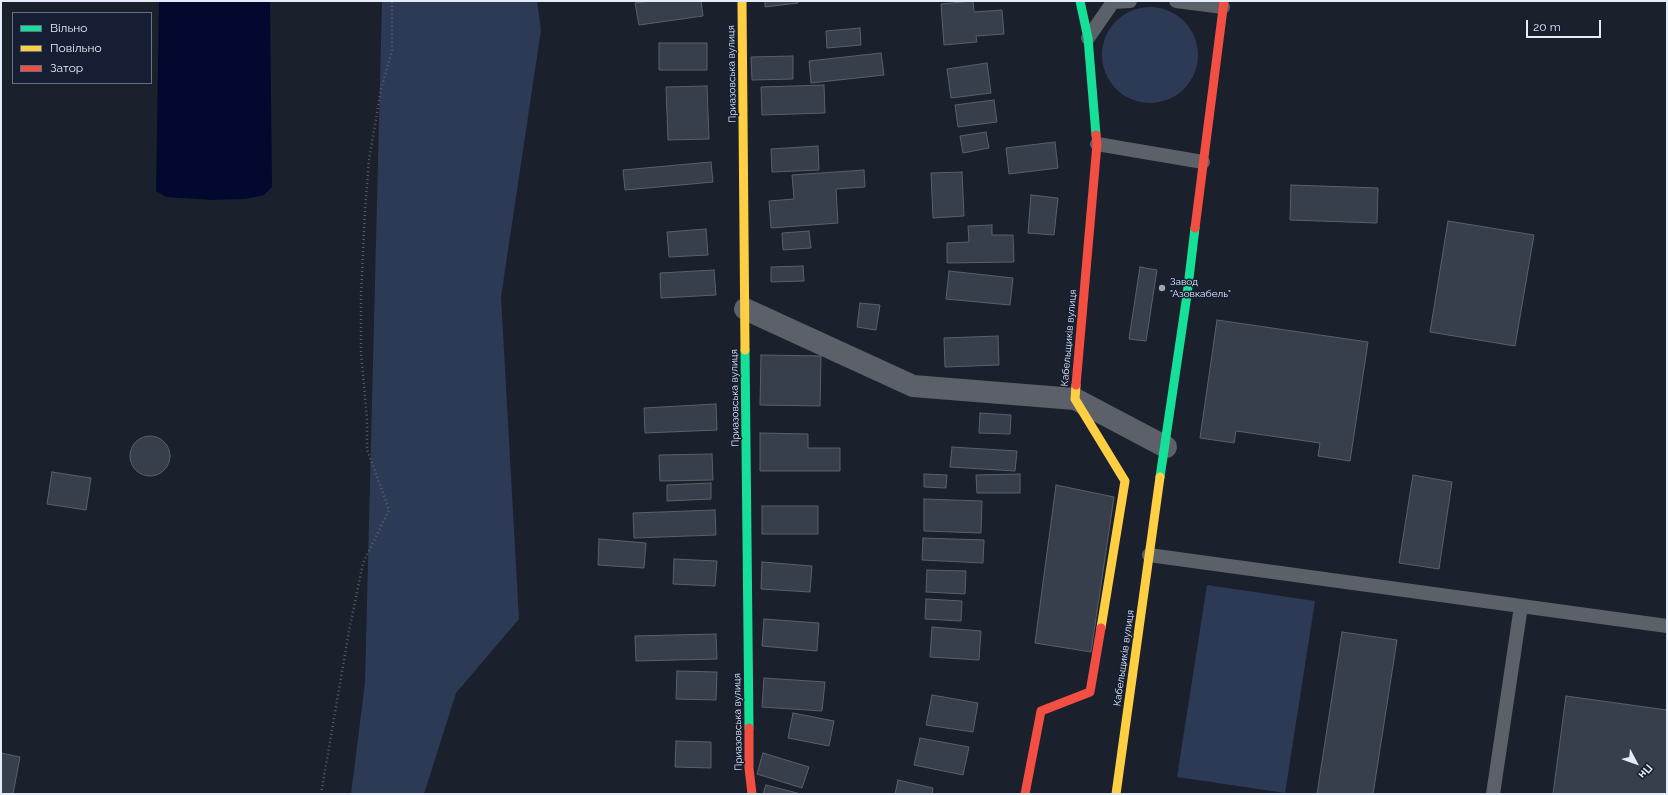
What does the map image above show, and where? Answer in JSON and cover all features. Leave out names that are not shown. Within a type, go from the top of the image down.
[{"type":"street","name":"Приазовська вулиця","points":[[742,1],[749,768],[752,794]]},
{"type":"street","name":"Кабельщиків вулиця","points":[[1025,794],[1041,711],[1090,692],[1125,482],[1075,399],[1097,144],[1088,38],[1080,1]]},
{"type":"street","name":"Кабельщиків вулиця","points":[[1116,794],[1187,295],[1224,4]]},
{"type":"street","points":[[745,309],[913,386],[1075,399],[1166,447]]},
{"type":"lane","points":[[1088,38],[1113,2],[1130,1]]},
{"type":"lane","points":[[1176,1],[1224,4]]},
{"type":"lane","points":[[1097,144],[1203,162]]},
{"type":"lane","points":[[1149,555],[1667,626]]},
{"type":"lane","points":[[1493,794],[1521,606]]},
{"type":"path","points":[[320,794],[349,631],[363,563],[389,510],[367,449],[367,418],[361,353],[361,295],[369,160],[381,89],[392,51],[392,1]]},
{"type":"shaded area","points":[[159,1],[270,1],[272,187],[264,195],[246,199],[212,200],[166,197],[156,191]]},
{"type":"shaded area","points":[[382,1],[537,1],[541,30],[501,297],[519,619],[456,693],[424,794],[351,794],[365,683]]},
{"type":"shaded area","points":[[1150,7],[1168,11],[1177,15],[1184,21],[1190,28],[1194,37],[1198,55],[1194,73],[1190,82],[1184,89],[1177,95],[1168,99],[1150,103],[1132,99],[1123,95],[1116,89],[1110,82],[1106,73],[1102,55],[1106,37],[1110,28],[1116,21],[1123,15],[1132,11]]},
{"type":"shaded area","points":[[1207,585],[1315,601],[1285,793],[1177,777]]},
{"type":"building","points":[[652,1],[701,1],[703,16],[639,25],[635,3]]},
{"type":"building","points":[[765,1],[798,1],[798,3],[765,7]]},
{"type":"building","points":[[973,1],[974,12],[1002,10],[1004,34],[976,36],[977,42],[944,45],[941,4]]},
{"type":"building","points":[[860,28],[861,45],[827,48],[826,31]]},
{"type":"building","points":[[659,43],[707,43],[707,70],[659,70]]},
{"type":"building","points":[[881,53],[884,75],[811,83],[809,61]]},
{"type":"building","points":[[793,56],[793,79],[752,80],[751,57]]},
{"type":"building","points":[[987,63],[991,93],[951,98],[947,69]]},
{"type":"building","points":[[824,85],[825,113],[762,115],[761,87]]},
{"type":"building","points":[[707,86],[709,139],[668,140],[666,87]]},
{"type":"building","points":[[994,100],[997,122],[958,127],[955,105]]},
{"type":"building","points":[[986,132],[989,148],[963,153],[960,136]]},
{"type":"building","points":[[1055,142],[1058,168],[1009,174],[1006,148]]},
{"type":"building","points":[[818,146],[819,170],[772,172],[771,149]]},
{"type":"building","points":[[711,162],[713,182],[625,190],[623,170]]},
{"type":"building","points":[[864,170],[865,187],[836,189],[838,223],[771,228],[769,201],[794,199],[792,175]]},
{"type":"building","points":[[962,172],[964,216],[933,218],[931,173]]},
{"type":"building","points":[[1291,185],[1378,188],[1377,223],[1290,220]]},
{"type":"building","points":[[1031,195],[1058,198],[1054,235],[1028,233]]},
{"type":"building","points":[[1448,221],[1534,235],[1515,346],[1430,332]]},
{"type":"building","points":[[992,225],[992,235],[1013,235],[1014,262],[947,263],[947,243],[969,242],[968,226]]},
{"type":"building","points":[[706,229],[708,255],[669,257],[667,232]]},
{"type":"building","points":[[809,231],[811,248],[783,250],[782,233]]},
{"type":"building","points":[[803,266],[804,281],[771,282],[771,267]]},
{"type":"building","points":[[1140,267],[1157,270],[1146,341],[1129,339]]},
{"type":"building","points":[[714,270],[716,295],[661,298],[660,273]]},
{"type":"building","points":[[949,271],[1013,278],[1010,305],[946,299]]},
{"type":"building","points":[[860,303],[880,305],[876,330],[857,327]]},
{"type":"building","points":[[1217,320],[1368,342],[1350,461],[1318,456],[1320,443],[1236,431],[1234,443],[1200,438]]},
{"type":"building","points":[[998,336],[999,365],[945,367],[944,338]]},
{"type":"building","points":[[761,355],[821,356],[820,406],[760,405]]},
{"type":"building","points":[[716,404],[717,430],[645,433],[644,408]]},
{"type":"building","points":[[980,413],[1011,415],[1010,434],[979,433]]},
{"type":"building","points":[[760,433],[808,434],[808,448],[840,448],[840,471],[760,471]]},
{"type":"building","points":[[154,436],[161,439],[167,445],[170,456],[169,464],[161,473],[154,476],[146,476],[139,473],[131,464],[130,452],[133,445],[142,437]]},
{"type":"building","points":[[952,447],[1017,451],[1015,471],[950,467]]},
{"type":"building","points":[[712,454],[713,480],[660,481],[659,455]]},
{"type":"building","points":[[52,472],[91,478],[86,510],[47,504]]},
{"type":"building","points":[[924,474],[947,475],[946,488],[924,487]]},
{"type":"building","points":[[1020,474],[1020,493],[977,493],[976,475]]},
{"type":"building","points":[[1413,475],[1452,482],[1439,569],[1399,563]]},
{"type":"building","points":[[711,483],[711,499],[667,501],[667,485]]},
{"type":"building","points":[[1056,485],[1114,497],[1091,652],[1035,643]]},
{"type":"building","points":[[924,499],[982,501],[981,533],[924,531]]},
{"type":"building","points":[[762,506],[818,506],[818,534],[762,534]]},
{"type":"building","points":[[715,510],[716,535],[634,538],[633,513]]},
{"type":"building","points":[[923,538],[984,540],[983,563],[922,560]]},
{"type":"building","points":[[599,539],[646,543],[644,568],[598,565]]},
{"type":"building","points":[[674,559],[717,561],[715,586],[673,584]]},
{"type":"building","points":[[762,562],[812,566],[810,592],[761,589]]},
{"type":"building","points":[[927,570],[966,571],[965,594],[926,592]]},
{"type":"building","points":[[926,599],[962,601],[961,621],[925,619]]},
{"type":"building","points":[[764,619],[819,623],[817,651],[762,646]]},
{"type":"building","points":[[932,627],[981,631],[979,660],[930,657]]},
{"type":"building","points":[[1342,632],[1397,640],[1373,794],[1317,794]]},
{"type":"building","points":[[716,634],[717,659],[636,661],[635,636]]},
{"type":"building","points":[[677,671],[717,672],[716,700],[676,699]]},
{"type":"building","points":[[764,678],[825,682],[822,711],[762,707]]},
{"type":"building","points":[[932,695],[978,703],[973,732],[926,725]]},
{"type":"building","points":[[1566,696],[1667,710],[1667,794],[1553,794]]},
{"type":"building","points":[[793,713],[834,721],[829,746],[788,738]]},
{"type":"building","points":[[920,738],[969,747],[963,775],[914,765]]},
{"type":"building","points":[[676,741],[711,742],[711,768],[675,767]]},
{"type":"building","points":[[1,753],[20,757],[13,794],[1,794]]},
{"type":"building","points":[[763,753],[809,767],[802,788],[757,774]]},
{"type":"building","points":[[898,780],[933,788],[932,794],[895,794]]},
{"type":"building","points":[[766,785],[801,794],[763,794]]},
{"type":"traffic: fast","points":[[1080,1],[1088,38],[1096,135]]},
{"type":"traffic: fast","points":[[1160,477],[1187,295],[1195,228]]},
{"type":"traffic: fast","points":[[745,350],[749,728]]},
{"type":"traffic: slow","points":[[742,1],[745,350]]},
{"type":"traffic: slow","points":[[1076,385],[1075,399],[1125,481],[1101,628]]},
{"type":"traffic: slow","points":[[1116,794],[1160,477]]},
{"type":"traffic: jam","points":[[1195,228],[1224,1]]},
{"type":"traffic: jam","points":[[1076,385],[1097,144],[1096,135]]},
{"type":"traffic: jam","points":[[1025,794],[1041,711],[1090,692],[1101,628]]},
{"type":"traffic: jam","points":[[749,728],[749,768],[752,794]]},
{"type":"place","name":"Завод \"Азовкабель\"","points":[[1162,288]]}]
